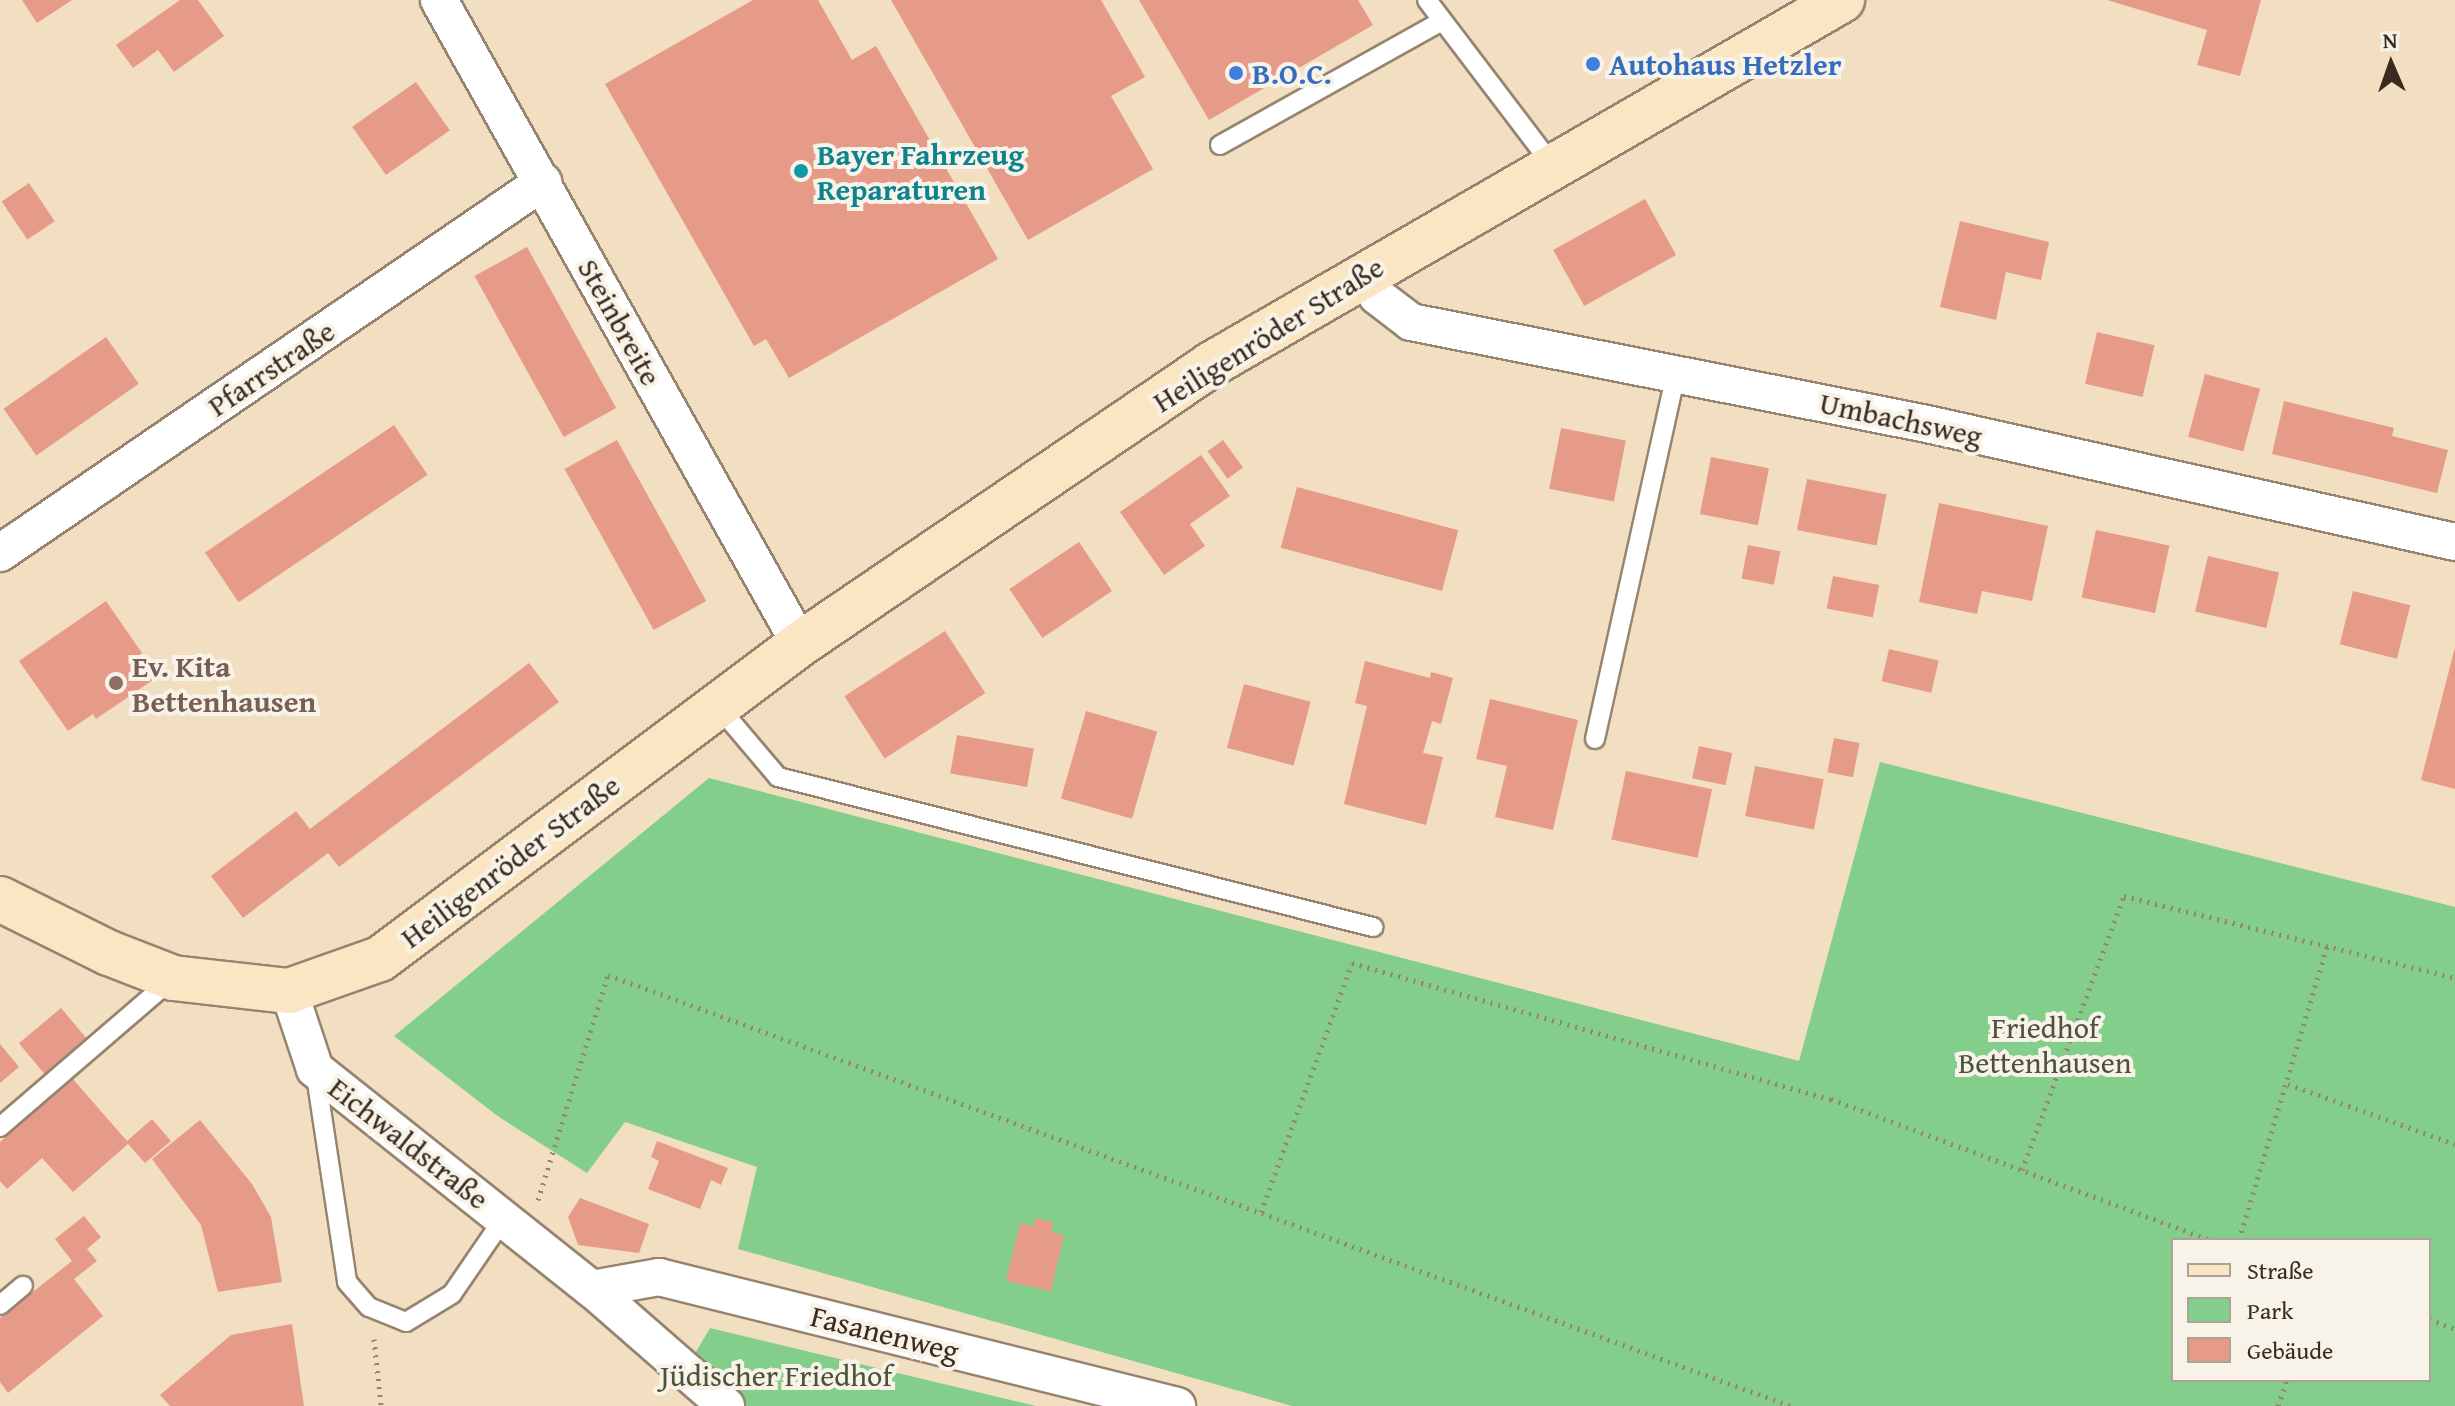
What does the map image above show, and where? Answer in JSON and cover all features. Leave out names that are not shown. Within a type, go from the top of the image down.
[{"type":"street","name":"Steinbreite","points":[[439,0],[800,644]]},
{"type":"street","name":"Heiligenröder Straße","points":[[289,991],[380,959],[800,644],[1210,365],[1842,0]]},
{"type":"street","name":"Pfarrstraße","points":[[0,553],[543,182]]},
{"type":"street","name":"Umbachsweg","points":[[1362,275],[1377,296],[1411,322],[1927,424],[2455,542]]},
{"type":"street","points":[[0,899],[109,953],[173,978],[289,991]]},
{"type":"street","name":"Eichwaldstraße","points":[[289,991],[315,1069],[592,1289],[726,1406]]},
{"type":"street","name":"Fasanenweg","points":[[592,1289],[659,1277],[1177,1406]]},
{"type":"lane","points":[[1427,0],[1440,22],[1553,166]]},
{"type":"lane","points":[[1220,145],[1440,22]]},
{"type":"lane","points":[[1595,739],[1676,375]]},
{"type":"lane","points":[[717,705],[778,777],[1373,927]]},
{"type":"lane","points":[[0,1127],[173,978]]},
{"type":"lane","points":[[315,1069],[347,1282],[369,1307],[406,1322],[452,1294],[513,1225]]},
{"type":"lane","points":[[0,1305],[23,1286]]},
{"type":"path","points":[[2022,1170],[2124,896],[2455,978]]},
{"type":"path","points":[[2240,1238],[2327,946]]},
{"type":"path","points":[[1261,1212],[1352,963],[1831,1099],[2205,1238]]},
{"type":"path","points":[[513,1225],[534,1214],[608,975],[1791,1406]]},
{"type":"path","points":[[2288,1084],[2455,1144]]},
{"type":"path","points":[[369,1307],[381,1406]]},
{"type":"path","points":[[2431,1320],[2455,1329]]},
{"type":"path","points":[[2278,1406],[2286,1382]]},
{"type":"green space","name":"Friedhof Bettenhausen","points":[[1880,762],[2455,907],[2455,1406],[1292,1406],[738,1249],[757,1167],[625,1122],[587,1173],[499,1117],[394,1036],[709,778],[1799,1061]]},
{"type":"green space","name":"Jüdischer Friedhof","points":[[710,1328],[1036,1406],[745,1406],[695,1367],[693,1357]]},
{"type":"building","points":[[22,0],[72,0],[37,23]]},
{"type":"building","points":[[180,0],[198,0],[224,36],[174,72],[158,50],[133,68],[116,45]]},
{"type":"building","name":"Bayer Fahrzeug Reparaturen","points":[[753,0],[818,0],[852,60],[876,46],[998,259],[789,378],[766,339],[754,346],[605,84]]},
{"type":"building","points":[[891,0],[1101,0],[1145,77],[1111,96],[1153,169],[1028,240]]},
{"type":"building","name":"B.O.C.","points":[[1139,0],[1358,0],[1373,25],[1209,120]]},
{"type":"building","points":[[2107,0],[2261,0],[2240,76],[2197,65],[2207,30]]},
{"type":"building","points":[[416,82],[450,130],[386,175],[352,127]]},
{"type":"building","points":[[29,183],[55,221],[27,240],[2,201]]},
{"type":"building","points":[[1645,199],[1676,255],[1584,306],[1553,250]]},
{"type":"building","points":[[1960,221],[2049,242],[2041,280],[2006,272],[1996,320],[1940,307]]},
{"type":"building","points":[[527,247],[616,408],[564,437],[475,276]]},
{"type":"building","points":[[2097,332],[2154,345],[2143,397],[2085,384]]},
{"type":"building","points":[[106,337],[139,384],[36,455],[4,409]]},
{"type":"building","points":[[2205,374],[2260,389],[2243,452],[2188,437]]},
{"type":"building","points":[[2284,401],[2394,428],[2392,436],[2448,450],[2437,493],[2272,454]]},
{"type":"building","points":[[394,425],[428,475],[239,602],[205,552]]},
{"type":"building","points":[[1561,428],[1626,441],[1614,501],[1549,489]]},
{"type":"building","points":[[617,440],[706,601],[654,630],[565,469]]},
{"type":"building","points":[[1223,440],[1243,468],[1228,479],[1208,451]]},
{"type":"building","points":[[1201,455],[1230,496],[1190,524],[1205,546],[1164,575],[1120,512]]},
{"type":"building","points":[[1711,457],[1769,468],[1758,525],[1700,514]]},
{"type":"building","points":[[1807,479],[1887,494],[1877,546],[1797,530]]},
{"type":"building","points":[[1297,487],[1458,530],[1442,591],[1281,548]]},
{"type":"building","points":[[1939,503],[2048,526],[2032,601],[1982,591],[1977,614],[1919,602]]},
{"type":"building","points":[[2096,530],[2169,546],[2155,613],[2082,597]]},
{"type":"building","points":[[1079,542],[1112,591],[1042,638],[1009,589]]},
{"type":"building","points":[[1748,545],[1780,551],[1774,585],[1742,578]]},
{"type":"building","points":[[2208,556],[2279,572],[2266,628],[2195,612]]},
{"type":"building","points":[[1833,576],[1879,585],[1873,617],[1827,608]]},
{"type":"building","points":[[2353,591],[2410,605],[2397,659],[2340,644]]},
{"type":"building","points":[[106,601],[142,653],[137,657],[153,680],[96,719],[93,714],[68,731],[19,661]]},
{"type":"building","points":[[945,631],[985,693],[885,758],[844,696]]},
{"type":"building","points":[[2455,647],[2455,789],[2421,780]]},
{"type":"building","points":[[1889,649],[1939,660],[1931,693],[1882,681]]},
{"type":"building","points":[[1365,661],[1430,678],[1431,672],[1453,678],[1441,724],[1432,721],[1423,753],[1443,757],[1426,825],[1344,804],[1367,706],[1355,703]]},
{"type":"building","points":[[529,663],[559,702],[339,867],[328,853],[243,918],[211,876],[296,811],[310,829]]},
{"type":"building","points":[[1244,684],[1311,702],[1294,766],[1227,748]]},
{"type":"building","points":[[1490,699],[1578,720],[1553,830],[1495,817],[1507,766],[1476,759]]},
{"type":"building","points":[[1086,711],[1157,731],[1132,819],[1061,798]]},
{"type":"building","points":[[957,735],[1034,749],[1027,787],[950,773]]},
{"type":"building","points":[[1834,738],[1860,743],[1853,777],[1827,772]]},
{"type":"building","points":[[1699,746],[1732,753],[1725,785],[1692,778]]},
{"type":"building","points":[[1755,766],[1824,779],[1814,829],[1745,816]]},
{"type":"building","points":[[1626,771],[1712,789],[1698,858],[1611,839]]},
{"type":"building","points":[[61,1008],[87,1039],[45,1074],[19,1043]]},
{"type":"building","points":[[0,1044],[19,1067],[0,1083]]},
{"type":"building","points":[[72,1078],[127,1141],[152,1119],[171,1141],[145,1163],[128,1144],[73,1192],[42,1158],[7,1189],[0,1181],[0,1142]]},
{"type":"building","points":[[200,1120],[252,1184],[271,1217],[282,1282],[218,1292],[201,1225],[152,1159]]},
{"type":"building","points":[[657,1141],[728,1168],[721,1185],[711,1180],[700,1209],[648,1189],[659,1161],[651,1157]]},
{"type":"building","points":[[580,1198],[649,1224],[639,1253],[578,1245],[568,1217]]},
{"type":"building","points":[[84,1216],[101,1237],[87,1249],[97,1261],[74,1279],[103,1316],[8,1393],[0,1382],[0,1318],[72,1261],[55,1239]]},
{"type":"building","points":[[1035,1218],[1053,1222],[1051,1232],[1064,1235],[1051,1291],[1006,1281],[1020,1223],[1033,1226]]},
{"type":"building","points":[[292,1324],[304,1406],[170,1406],[160,1395],[231,1335]]},
{"type":"place","name":"Autohaus Hetzler","points":[[1593,64]]},
{"type":"place","name":"B.O.C.","points":[[1236,73]]},
{"type":"place","name":"Bayer Fahrzeug Reparaturen","points":[[801,171]]},
{"type":"place","name":"Ev. Kita Bettenhausen","points":[[116,683]]}]
